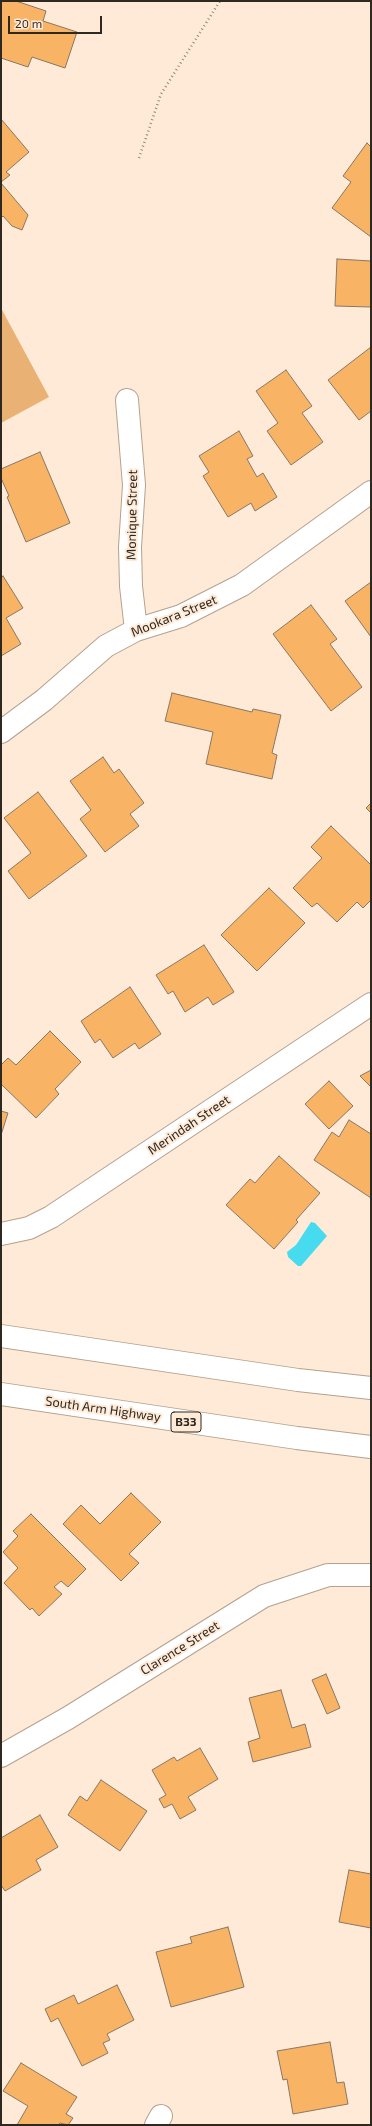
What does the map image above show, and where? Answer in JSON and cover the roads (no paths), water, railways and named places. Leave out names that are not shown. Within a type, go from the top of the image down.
[{"type":"street","name":"Monique Street","points":[[127,400],[134,485],[130,547],[131,586],[136,630]]},
{"type":"street","name":"Mookara Street","points":[[1,732],[44,700],[106,646],[136,630],[181,616],[242,585],[371,492]]},
{"type":"street","name":"Merindah Street","points":[[1,1234],[29,1228],[52,1217],[371,1004]]},
{"type":"street","points":[[1,1336],[298,1380],[371,1388]]},
{"type":"street","name":"South Arm Highway","points":[[1,1394],[297,1438],[371,1447]]},
{"type":"street","name":"Clarence Street","points":[[1,1756],[68,1718],[264,1596],[328,1575],[371,1575]]},
{"type":"water","points":[[311,1222],[315,1223],[327,1236],[301,1266],[298,1266],[288,1257],[287,1252],[296,1245]]}]
